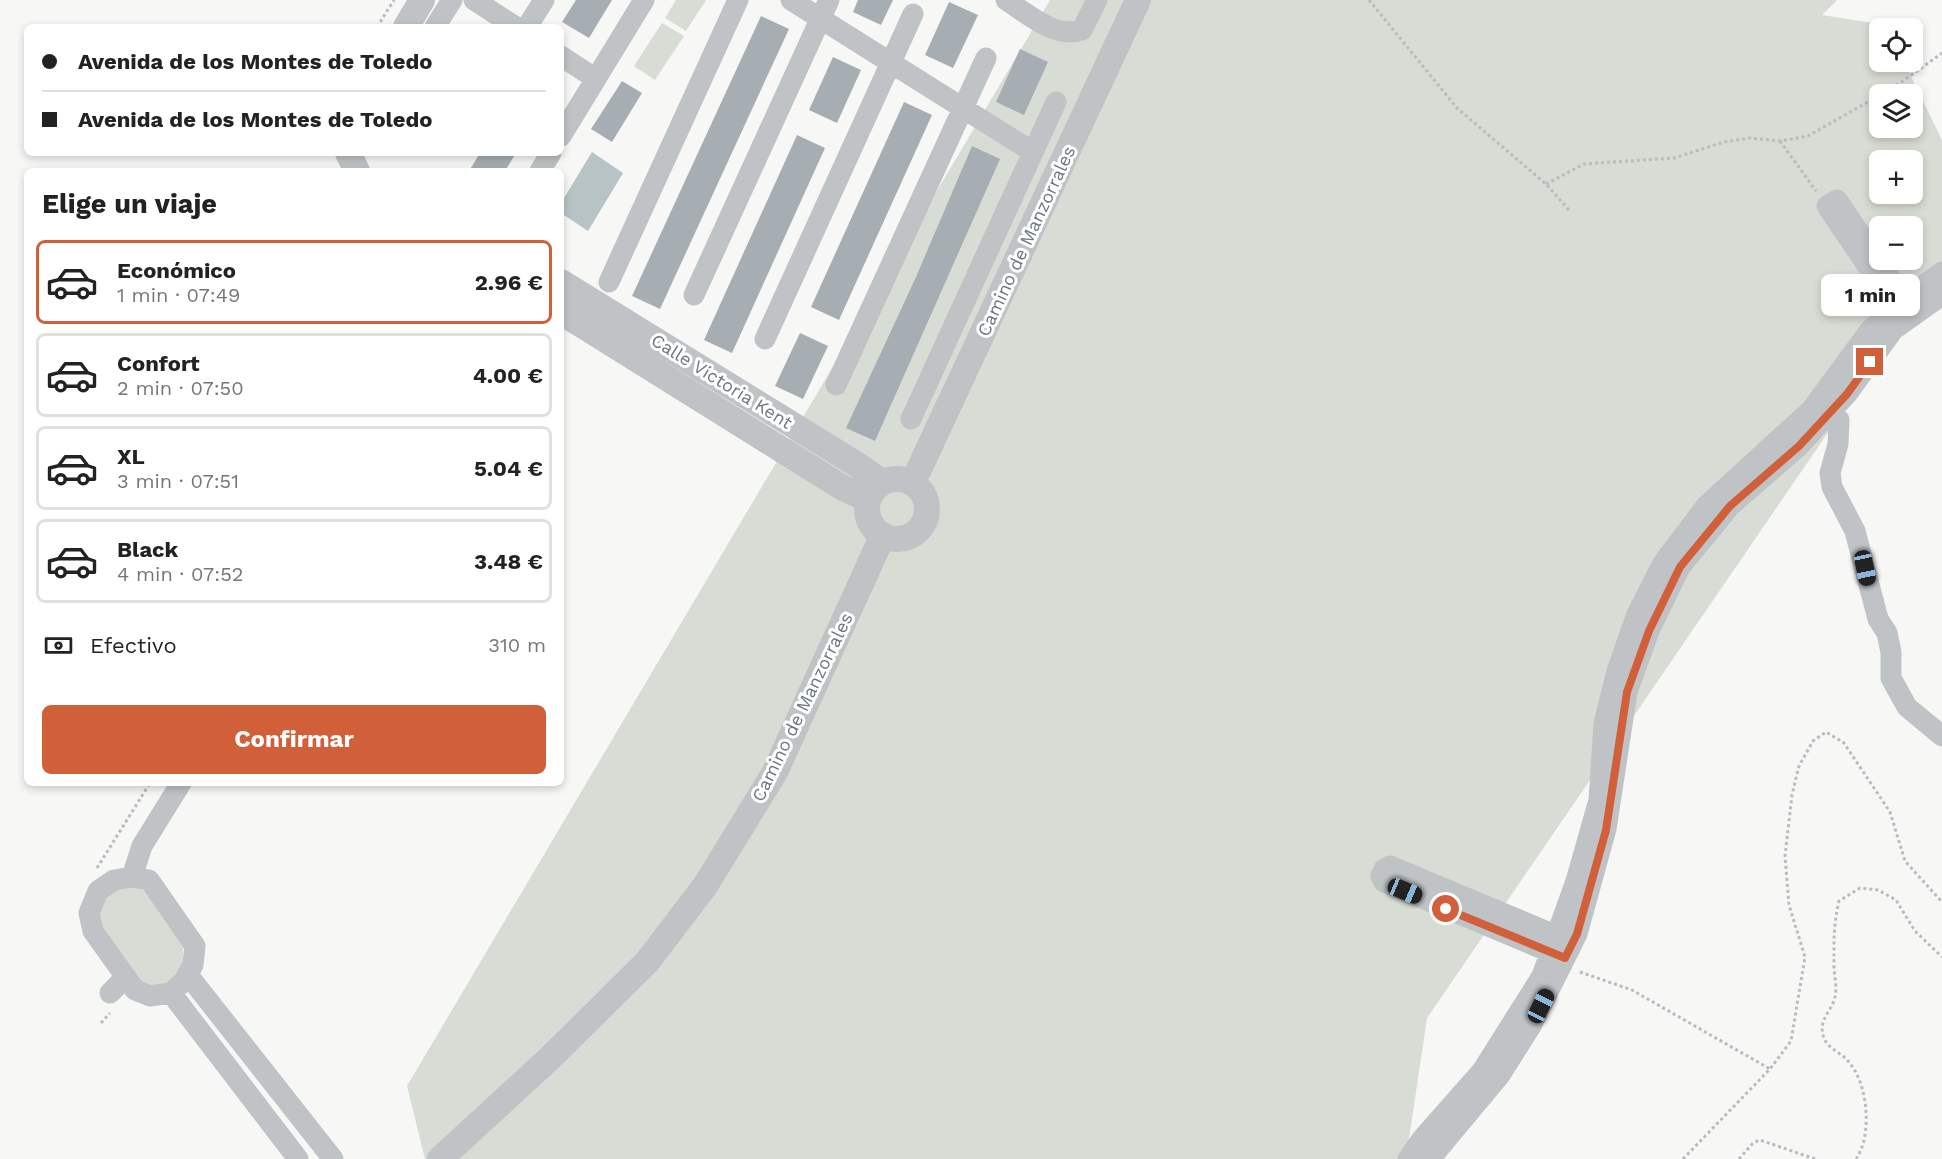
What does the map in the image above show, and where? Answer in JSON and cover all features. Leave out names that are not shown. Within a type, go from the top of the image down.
[{"type":"street","points":[[408,24],[423,0]]},
{"type":"street","points":[[437,24],[452,0]]},
{"type":"street","points":[[474,0],[511,24]]},
{"type":"street","points":[[529,24],[544,0]]},
{"type":"street","points":[[564,131],[644,0]]},
{"type":"street","points":[[609,282],[738,0]]},
{"type":"street","points":[[791,0],[825,9],[891,63],[1033,152]]},
{"type":"street","points":[[1006,0],[1052,28],[1070,34],[1082,30],[1097,0]]},
{"type":"street","name":"Camino de Manzorrales","points":[[913,482],[1138,0]]},
{"type":"street","points":[[694,295],[825,9]]},
{"type":"street","points":[[765,339],[913,14]]},
{"type":"street","points":[[564,58],[596,79]]},
{"type":"street","points":[[836,385],[986,58]]},
{"type":"street","points":[[911,419],[1056,102]]},
{"type":"street","points":[[1827,206],[1838,200],[1905,310]]},
{"type":"street","points":[[1408,1159],[1422,1139],[1482,1071],[1542,976],[1577,934],[1606,830],[1627,692],[1649,631],[1680,567],[1730,506],[1799,446],[1824,407],[1847,394],[1905,310],[1942,272]]},
{"type":"street","name":"Calle Victoria Kent","points":[[564,284],[856,464],[875,491]]},
{"type":"street","points":[[1905,310],[1942,295]]},
{"type":"street","name":"Calle Victoria Kent","points":[[564,314],[843,488],[875,491]]},
{"type":"street","points":[[1824,407],[1839,420],[1838,444],[1830,473],[1832,487],[1836,499],[1856,531],[1878,619],[1887,633],[1891,652],[1891,678],[1907,706],[1942,736]]},
{"type":"street","points":[[897,478],[913,482],[921,489],[928,508],[921,528],[913,535],[903,539],[892,539],[874,529],[869,520],[875,491],[897,478]]},
{"type":"street","name":"Camino de Manzorrales","points":[[440,1159],[550,1059],[647,962],[705,886],[775,772],[883,535]]},
{"type":"street","points":[[132,877],[142,846],[179,786]]},
{"type":"street","points":[[1390,866],[1561,951],[1384,882],[1380,876],[1384,869],[1390,866]]},
{"type":"street","points":[[132,877],[148,880],[195,946],[193,965],[188,975],[171,993],[150,996],[135,990],[93,931],[83,910],[98,891],[114,880],[132,877]]},
{"type":"street","points":[[1430,1159],[1500,1076],[1531,1026],[1561,951]]},
{"type":"street","points":[[188,975],[333,1159]]},
{"type":"street","points":[[110,993],[126,977]]},
{"type":"street","points":[[171,993],[298,1159]]},
{"type":"path","points":[[379,24],[394,0]]},
{"type":"path","points":[[1369,0],[1457,108],[1546,184],[1569,210]]},
{"type":"path","points":[[1898,84],[1942,53]]},
{"type":"path","points":[[1546,184],[1584,164],[1674,158],[1724,142],[1750,138],[1780,141],[1808,136],[1869,101]]},
{"type":"path","points":[[1780,141],[1827,206]]},
{"type":"path","points":[[1683,1159],[1770,1069],[1791,1041],[1805,957],[1789,905],[1785,855],[1792,795],[1799,766],[1813,741],[1826,732],[1844,743],[1890,812],[1905,861],[1942,902]]},
{"type":"path","points":[[91,876],[148,786]]},
{"type":"path","points":[[1857,1159],[1866,1138],[1867,1126],[1861,1084],[1854,1069],[1846,1059],[1827,1044],[1822,1034],[1822,1020],[1835,997],[1833,924],[1839,901],[1860,888],[1878,890],[1896,900],[1915,931],[1942,957]]},
{"type":"path","points":[[1561,951],[1770,1069]]},
{"type":"path","points":[[1739,1159],[1753,1143],[1760,1140],[1815,1159]]},
{"type":"shaded area","points":[[676,0],[706,0],[686,31],[665,18]]},
{"type":"shaded area","points":[[1050,0],[1837,0],[1822,15],[1869,22],[1869,72],[1909,72],[1915,84],[1869,84],[1869,138],[1923,138],[1923,101],[1942,140],[1942,266],[1427,1018],[1406,1159],[425,1159],[407,1086]]},
{"type":"shaded area","points":[[662,23],[684,36],[655,80],[634,66]]},
{"type":"shaded area","points":[[592,152],[623,173],[588,231],[564,215],[564,198]]},
{"type":"shaded area","points":[[135,886],[142,889],[183,947],[184,961],[170,985],[151,988],[137,980],[98,925],[99,912],[105,896],[119,887]]},
{"type":"building","points":[[576,0],[612,0],[589,38],[562,22]]},
{"type":"building","points":[[858,0],[893,0],[881,25],[853,12]]},
{"type":"building","points":[[949,2],[978,15],[953,68],[925,55]]},
{"type":"building","points":[[761,16],[789,29],[660,309],[632,296]]},
{"type":"building","points":[[1020,49],[1048,62],[1024,115],[996,102]]},
{"type":"building","points":[[833,57],[861,70],[837,123],[809,110]]},
{"type":"building","points":[[622,81],[642,93],[612,142],[591,129]]},
{"type":"building","points":[[904,102],[932,115],[839,320],[811,307]]},
{"type":"building","points":[[797,135],[825,148],[732,353],[704,340]]},
{"type":"building","points":[[972,146],[1000,159],[875,441],[846,428],[916,277]]},
{"type":"building","points":[[478,156],[514,156],[507,168],[471,168]]},
{"type":"building","points":[[800,333],[828,346],[803,399],[775,386]]},
{"type":"route","points":[[1446,909],[1565,958],[1577,934],[1606,830],[1627,692],[1649,631],[1680,567],[1730,506],[1799,446],[1847,394],[1870,362]]}]
